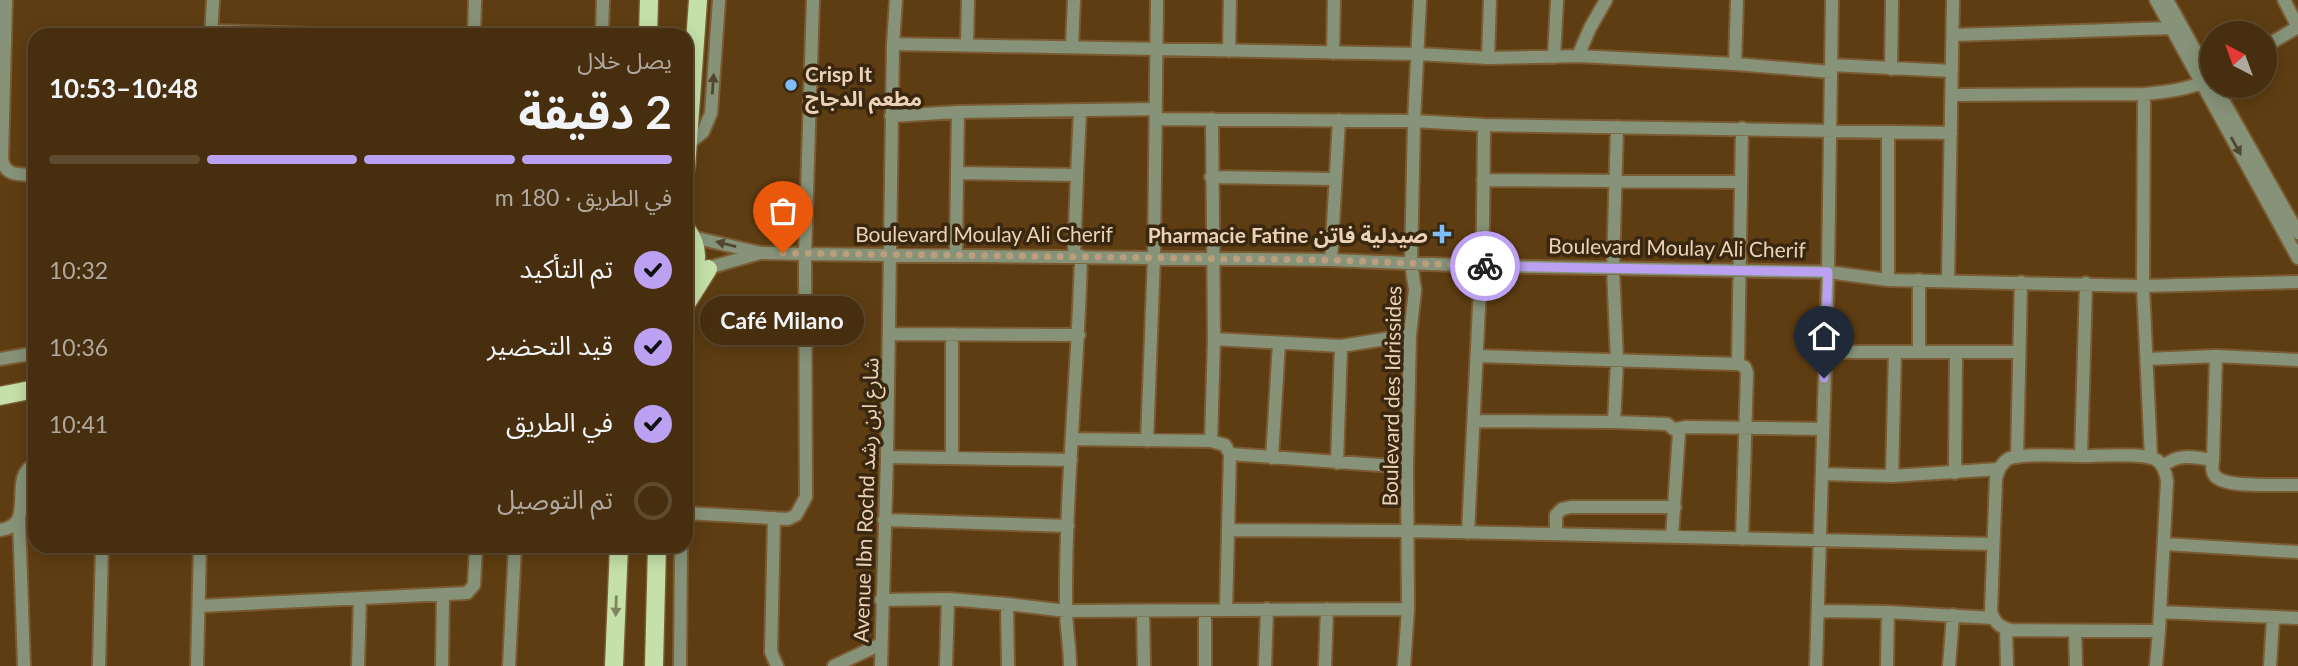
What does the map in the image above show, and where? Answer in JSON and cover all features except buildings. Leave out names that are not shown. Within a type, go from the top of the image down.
[{"type":"main road","points":[[648,28],[649,0]]},
{"type":"main road","points":[[693,72],[698,0]]},
{"type":"main road","points":[[693,244],[697,254],[696,274]]},
{"type":"main road","points":[[0,396],[28,390]]},
{"type":"main road","points":[[614,666],[619,553]]},
{"type":"main road","points":[[654,666],[657,553]]},
{"type":"street","points":[[6,0],[1,159],[10,173],[28,174]]},
{"type":"street","points":[[211,28],[213,0]]},
{"type":"street","points":[[474,28],[475,0]]},
{"type":"street","points":[[602,28],[603,0]]},
{"type":"street","points":[[693,140],[703,132],[711,113],[719,0]]},
{"type":"street","points":[[693,513],[788,519],[796,515],[806,497],[805,254],[813,0]]},
{"type":"street","name":"Avenue Ibn Rochd شارع ابن رشد","points":[[881,666],[887,457],[891,116],[896,0]]},
{"type":"street","points":[[967,44],[968,0]]},
{"type":"street","points":[[1072,46],[1074,0]]},
{"type":"street","points":[[1147,441],[1154,257],[1157,0]]},
{"type":"street","points":[[1229,51],[1230,0]]},
{"type":"street","points":[[1333,53],[1334,0]]},
{"type":"street","name":"Boulevard des Idrissides","points":[[1404,666],[1408,609],[1407,467],[1410,335],[1415,290],[1412,262],[1420,0]]},
{"type":"street","points":[[1488,58],[1490,0]]},
{"type":"street","points":[[1553,57],[1557,0]]},
{"type":"street","points":[[1578,57],[1606,0]]},
{"type":"street","points":[[1735,64],[1737,0]]},
{"type":"street","points":[[1816,666],[1828,272],[1832,0]]},
{"type":"street","points":[[1891,69],[1892,0]]},
{"type":"street","points":[[1948,281],[1953,0]]},
{"type":"street","points":[[2157,0],[2200,67]]},
{"type":"street","points":[[2167,0],[2200,62]]},
{"type":"street","points":[[2277,39],[2298,27],[2284,0]]},
{"type":"street","points":[[1952,35],[2172,27]]},
{"type":"street","points":[[893,44],[1418,54],[1488,58],[1578,57],[1831,69],[1952,71]]},
{"type":"street","points":[[1952,95],[2144,94],[2172,91],[2200,84]]},
{"type":"street","points":[[2144,94],[2143,286],[2151,458]]},
{"type":"street","points":[[2218,98],[2298,258]]},
{"type":"street","points":[[2220,98],[2298,233]]},
{"type":"street","points":[[891,116],[1080,110],[1212,119],[1951,133]]},
{"type":"street","points":[[1070,666],[1066,611],[1071,460],[1079,335],[1077,175],[1080,110]]},
{"type":"street","points":[[956,255],[958,112]]},
{"type":"street","points":[[1211,441],[1214,339],[1212,119]]},
{"type":"street","points":[[1331,260],[1339,120]]},
{"type":"street","points":[[1468,533],[1481,266],[1484,125]]},
{"type":"street","points":[[1614,422],[1618,361],[1613,268],[1617,127]]},
{"type":"street","points":[[1738,364],[1742,128]]},
{"type":"street","points":[[1888,132],[1888,280]]},
{"type":"street","points":[[957,173],[1077,175]]},
{"type":"street","points":[[1211,177],[1335,179]]},
{"type":"street","points":[[1483,180],[1741,183]]},
{"type":"street","name":"Boulevard Moulay Ali Cherif","points":[[693,234],[761,253],[1331,260],[1481,266],[1828,272],[1888,280],[2143,286],[2298,282]]},
{"type":"street","name":"Boulevard Moulay Ali Cherif","points":[[696,274],[761,253]]},
{"type":"street","points":[[1919,280],[1919,352]]},
{"type":"street","points":[[2017,457],[2021,282]]},
{"type":"street","points":[[2081,456],[2085,283]]},
{"type":"street","points":[[889,334],[1079,335]]},
{"type":"street","points":[[952,334],[952,458]]},
{"type":"street","points":[[1214,339],[1341,346],[1410,335]]},
{"type":"street","points":[[1272,458],[1279,343]]},
{"type":"street","points":[[1337,463],[1341,346]]},
{"type":"street","points":[[1824,352],[2020,352]]},
{"type":"street","points":[[1892,475],[1895,352]]},
{"type":"street","points":[[1955,473],[1956,352]]},
{"type":"street","points":[[0,359],[28,353]]},
{"type":"street","points":[[1477,356],[1738,364],[1745,367],[1747,373],[1742,539]]},
{"type":"street","points":[[2147,359],[2217,356],[2298,360]]},
{"type":"street","points":[[2217,356],[2212,470],[2216,477],[2224,482],[2242,484],[2298,485]]},
{"type":"street","points":[[1474,421],[1667,424],[1676,429],[1680,439],[1672,537]]},
{"type":"street","points":[[1676,429],[1823,429]]},
{"type":"street","points":[[1073,439],[1211,441],[1225,445],[1230,454],[1226,610]]},
{"type":"street","points":[[1230,454],[1407,467]]},
{"type":"street","points":[[2162,466],[2172,458],[2181,456],[2213,460]]},
{"type":"street","points":[[887,457],[1071,460]]},
{"type":"street","points":[[2157,666],[2165,544],[2167,481],[2162,466],[2151,458],[2017,457],[2005,461],[1996,478],[1991,611],[1993,618],[2006,629],[2159,631]]},
{"type":"street","points":[[24,666],[19,519],[21,480],[28,469]]},
{"type":"street","points":[[1822,474],[1892,475],[1999,469]]},
{"type":"street","points":[[1556,534],[1556,514],[1562,509],[1675,507]]},
{"type":"street","points":[[774,518],[771,652],[777,666]]},
{"type":"street","points":[[0,530],[14,526],[19,519]]},
{"type":"street","points":[[884,520],[1068,526]]},
{"type":"street","points":[[1228,530],[1408,531],[1993,544]]},
{"type":"street","points":[[2165,544],[2298,552]]},
{"type":"street","points":[[99,666],[102,553]]},
{"type":"street","points":[[197,666],[200,553]]},
{"type":"street","points":[[199,606],[467,593],[474,584],[476,553]]},
{"type":"street","points":[[509,666],[515,553]]},
{"type":"street","points":[[680,666],[681,553]]},
{"type":"street","points":[[442,666],[443,595]]},
{"type":"street","points":[[358,666],[360,599]]},
{"type":"street","points":[[946,666],[948,599]]},
{"type":"street","points":[[881,600],[948,599],[1066,611],[1408,609]]},
{"type":"street","points":[[1007,604],[1008,666]]},
{"type":"street","points":[[1265,666],[1267,609]]},
{"type":"street","points":[[1325,666],[1327,609]]},
{"type":"street","points":[[1143,611],[1144,666]]},
{"type":"street","points":[[1205,611],[1205,666]]},
{"type":"street","points":[[1818,611],[1993,618]]},
{"type":"street","points":[[1887,666],[1888,612]]},
{"type":"street","points":[[2160,612],[2298,618]]},
{"type":"street","points":[[1949,666],[1953,615]]},
{"type":"street","points":[[2270,666],[2273,618]]},
{"type":"street","points":[[2006,629],[2007,666]]},
{"type":"street","points":[[2075,631],[2076,666]]},
{"type":"street","points":[[834,666],[881,644]]},
{"type":"way so far","points":[[783,253],[1331,260],[1485,266]]},
{"type":"place","name":"Crisp It مطعم الدجاج","points":[[791,85]]},
{"type":"place","name":"Pharmacie Fatine صيدلية فاتن","points":[[1442,234]]},
{"type":"place","name":"Café Milano","points":[[783,253]]},
{"type":"route","points":[[1485,266],[1828,272],[1824,378]]}]
